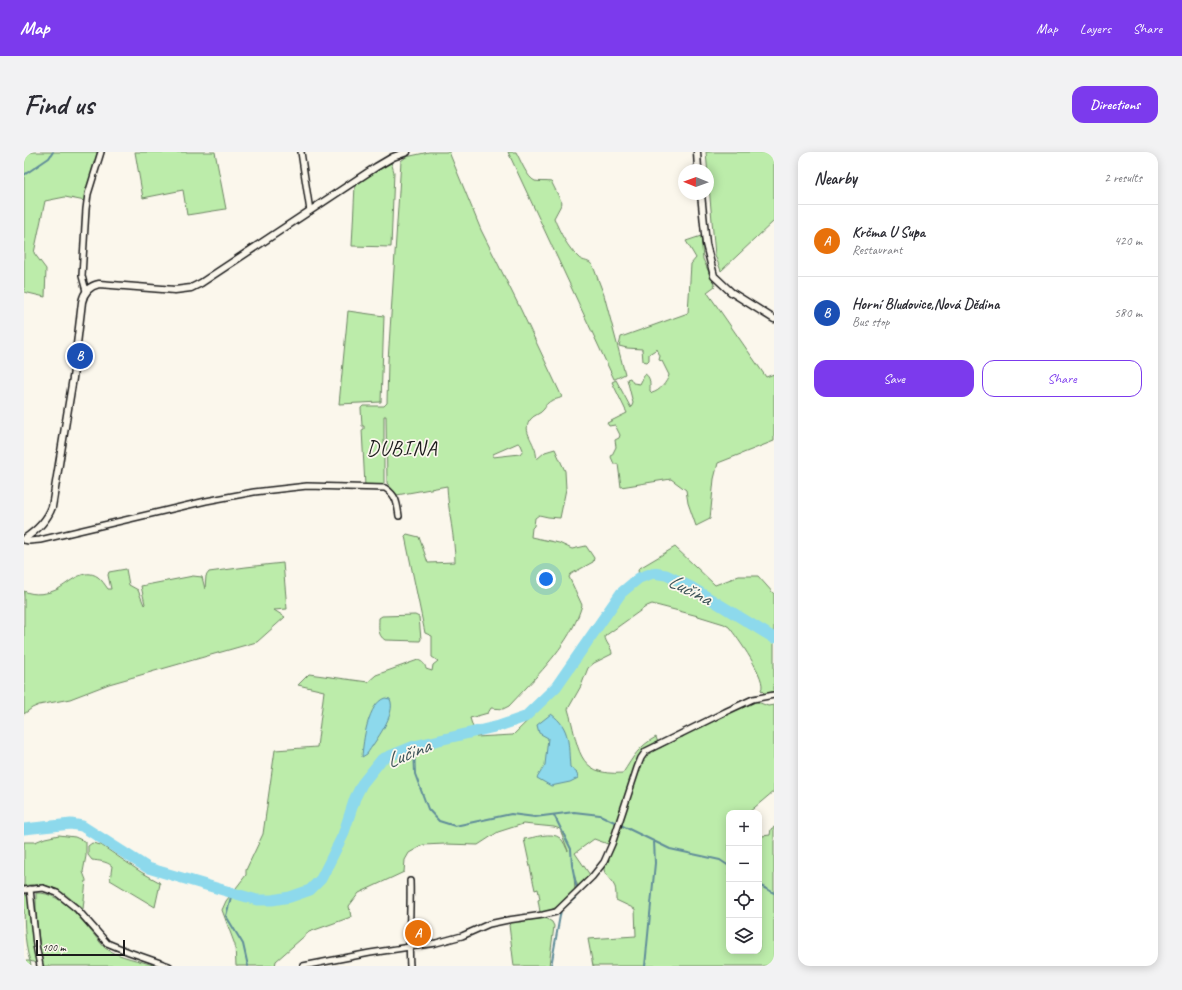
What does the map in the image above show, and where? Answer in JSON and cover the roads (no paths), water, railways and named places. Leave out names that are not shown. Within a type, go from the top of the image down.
[{"type":"street","points":[[86,291],[82,276],[86,209],[88,194],[101,152]]},
{"type":"street","points":[[301,152],[310,211]]},
{"type":"street","points":[[24,540],[42,523],[52,507],[73,378],[82,302],[86,291],[91,286],[99,284],[175,290],[191,288],[202,283],[376,167],[407,152]]},
{"type":"street","points":[[697,152],[698,164]]},
{"type":"street","points":[[702,200],[706,244],[714,276],[731,292],[774,319]]},
{"type":"street","points":[[24,540],[40,540],[206,501],[254,492],[307,486],[385,488],[392,492],[396,499],[399,516]]},
{"type":"street","points":[[303,966],[370,953],[436,943],[462,936],[489,924],[556,912],[592,877],[604,862],[614,838],[637,768],[646,751],[746,702],[753,699],[774,695]]},
{"type":"street","points":[[410,881],[410,966]]},
{"type":"street","points":[[24,890],[43,888],[57,893],[77,909],[107,943],[169,966]]},
{"type":"street","points":[[30,889],[36,946],[40,966]]},
{"type":"water","points":[[385,698],[390,699],[391,705],[388,720],[367,754],[362,757],[365,733],[374,707],[379,701]]},
{"type":"water","points":[[551,714],[562,725],[565,731],[570,767],[577,773],[578,778],[570,782],[551,786],[537,778],[545,765],[548,738],[539,733],[537,725]]},
{"type":"waterway","points":[[24,175],[49,158],[53,152]]},
{"type":"waterway","name":"Lučina","points":[[24,829],[71,824],[82,826],[148,868],[257,900],[272,900],[290,897],[310,890],[321,879],[343,835],[355,798],[362,784],[382,759],[414,746],[499,726],[525,717],[556,687],[621,593],[639,578],[653,573],[666,575],[691,587],[774,638]]},
{"type":"waterway","points":[[414,746],[415,774],[428,809],[439,821],[455,826],[511,814],[535,817],[574,812],[600,815],[670,849],[720,860],[726,864]]},
{"type":"waterway","points":[[554,815],[571,849],[572,865],[577,890]]},
{"type":"waterway","points":[[645,966],[655,863],[654,841]]},
{"type":"waterway","points":[[762,887],[774,893]]},
{"type":"waterway","points":[[232,893],[226,916],[243,944],[248,966]]},
{"type":"waterway","points":[[551,966],[561,910],[575,898],[576,894]]},
{"type":"place","name":"Horní Bludovice,Nová Dědina","points":[[80,356]]},
{"type":"place","name":"Krčma U Supa","points":[[418,933]]},
{"type":"district","name":"DUBINA","points":[[402,448]]}]
